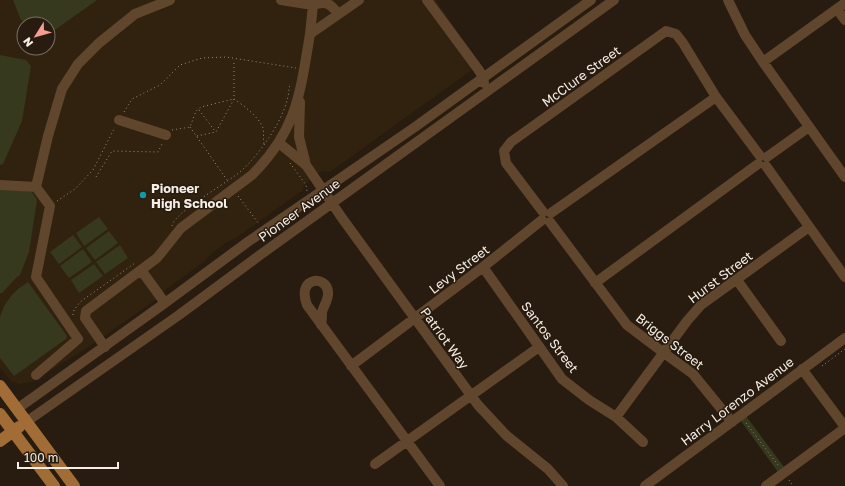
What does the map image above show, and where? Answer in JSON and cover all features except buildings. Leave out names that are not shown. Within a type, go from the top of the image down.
[{"type":"main road","points":[[0,386],[74,486]]},
{"type":"main road","name":"Pioneer Avenue","points":[[1,418],[17,409]]},
{"type":"main road","points":[[1,418],[54,486]]},
{"type":"main road","name":"Pioneer Avenue","points":[[0,441],[26,422]]},
{"type":"street","points":[[36,375],[78,339],[36,277],[50,206],[36,187],[48,136],[62,89],[78,64],[99,43],[135,14],[170,0]]},
{"type":"street","points":[[281,0],[313,5]]},
{"type":"street","points":[[310,34],[359,0]]},
{"type":"street","points":[[427,0],[483,78],[485,87],[454,109],[452,117]]},
{"type":"street","name":"Pioneer Avenue","points":[[17,409],[165,303],[248,241],[483,78],[591,0]]},
{"type":"street","name":"Pioneer Avenue","points":[[26,422],[179,315],[614,0]]},
{"type":"street","points":[[728,0],[745,35],[845,177]]},
{"type":"street","points":[[306,165],[299,137],[300,92],[310,34],[313,5],[318,1],[325,1],[331,4],[338,14]]},
{"type":"street","points":[[763,62],[841,6],[845,20]]},
{"type":"street","name":"McClure Street","points":[[547,217],[506,163],[504,152],[511,142],[666,31],[676,34],[683,43],[716,96]]},
{"type":"street","points":[[104,347],[85,318],[85,312],[157,258],[181,228],[252,175],[260,167],[279,143],[288,126],[300,92]]},
{"type":"street","points":[[716,96],[845,277]]},
{"type":"street","name":"Levy Street","points":[[351,366],[547,217],[716,96]]},
{"type":"street","points":[[119,120],[166,135]]},
{"type":"street","points":[[595,283],[809,127]]},
{"type":"street","points":[[279,143],[306,165]]},
{"type":"street","name":"Patriot Way","points":[[306,165],[478,405],[506,436],[548,469],[563,486]]},
{"type":"street","points":[[0,185],[36,187]]},
{"type":"street","name":"Briggs Street","points":[[547,217],[627,325],[664,354],[693,374],[732,422]]},
{"type":"street","name":"Hurst Street","points":[[616,418],[664,354],[686,321],[701,305],[809,226]]},
{"type":"street","name":"Santos Street","points":[[483,267],[562,379],[589,400],[616,418],[643,442]]},
{"type":"street","points":[[141,270],[165,303]]},
{"type":"street","points":[[737,280],[781,341]]},
{"type":"street","points":[[321,325],[440,486]]},
{"type":"street","name":"Harry Lorenzo Avenue","points":[[645,486],[845,338]]},
{"type":"street","points":[[375,464],[539,347]]},
{"type":"street","points":[[766,486],[845,427],[802,369]]},
{"type":"path","points":[[50,206],[74,189],[93,170],[119,120],[132,99],[160,85],[180,65],[202,58],[226,57],[304,69]]},
{"type":"path","points":[[197,136],[216,132],[234,99],[234,62]]},
{"type":"path","points":[[171,229],[172,222],[227,180],[240,172],[264,144],[279,120],[289,93],[289,87],[293,85]]},
{"type":"path","points":[[190,127],[196,111],[201,107],[234,99]]},
{"type":"path","points":[[234,99],[251,112],[262,127],[264,144]]},
{"type":"path","points":[[198,109],[216,132]]},
{"type":"path","points":[[96,177],[112,151],[158,152],[166,135],[174,129],[190,127]]},
{"type":"path","points":[[190,127],[259,225]]},
{"type":"path","points":[[288,161],[306,185],[307,191]]},
{"type":"path","points":[[819,367],[824,365],[845,349]]},
{"type":"path","points":[[746,423],[779,467]]},
{"type":"path","points":[[788,478],[793,486]]},
{"type":"shaded area","name":"Pioneer High School","points":[[0,0],[436,0],[480,64],[330,172],[322,171],[304,185],[303,190],[236,238],[227,242],[211,254],[205,261],[165,290],[154,301],[90,346],[32,382],[19,384],[11,381],[0,368]]},
{"type":"green space","points":[[13,0],[97,0],[56,29],[56,16],[19,16]]},
{"type":"green space","points":[[0,55],[26,60],[31,66],[22,121],[3,164],[0,165]]},
{"type":"green space","points":[[0,188],[32,192],[37,200],[29,252],[20,275],[2,293],[0,293]]},
{"type":"green space","points":[[99,217],[108,229],[84,246],[76,233]]},
{"type":"green space","points":[[109,231],[118,243],[95,260],[86,248]]},
{"type":"green space","points":[[73,235],[82,247],[59,264],[50,252]]},
{"type":"green space","points":[[120,245],[128,258],[105,274],[96,262]]},
{"type":"green space","points":[[83,249],[92,262],[69,278],[60,266]]},
{"type":"green space","points":[[94,264],[103,276],[79,293],[71,280]]},
{"type":"green space","points":[[28,282],[67,336],[66,339],[14,376],[0,358],[0,317],[4,306],[11,296]]},
{"type":"green space","points":[[746,416],[784,467],[778,472],[741,421]]},
{"type":"place","name":"Pioneer High School","points":[[143,195]]}]
